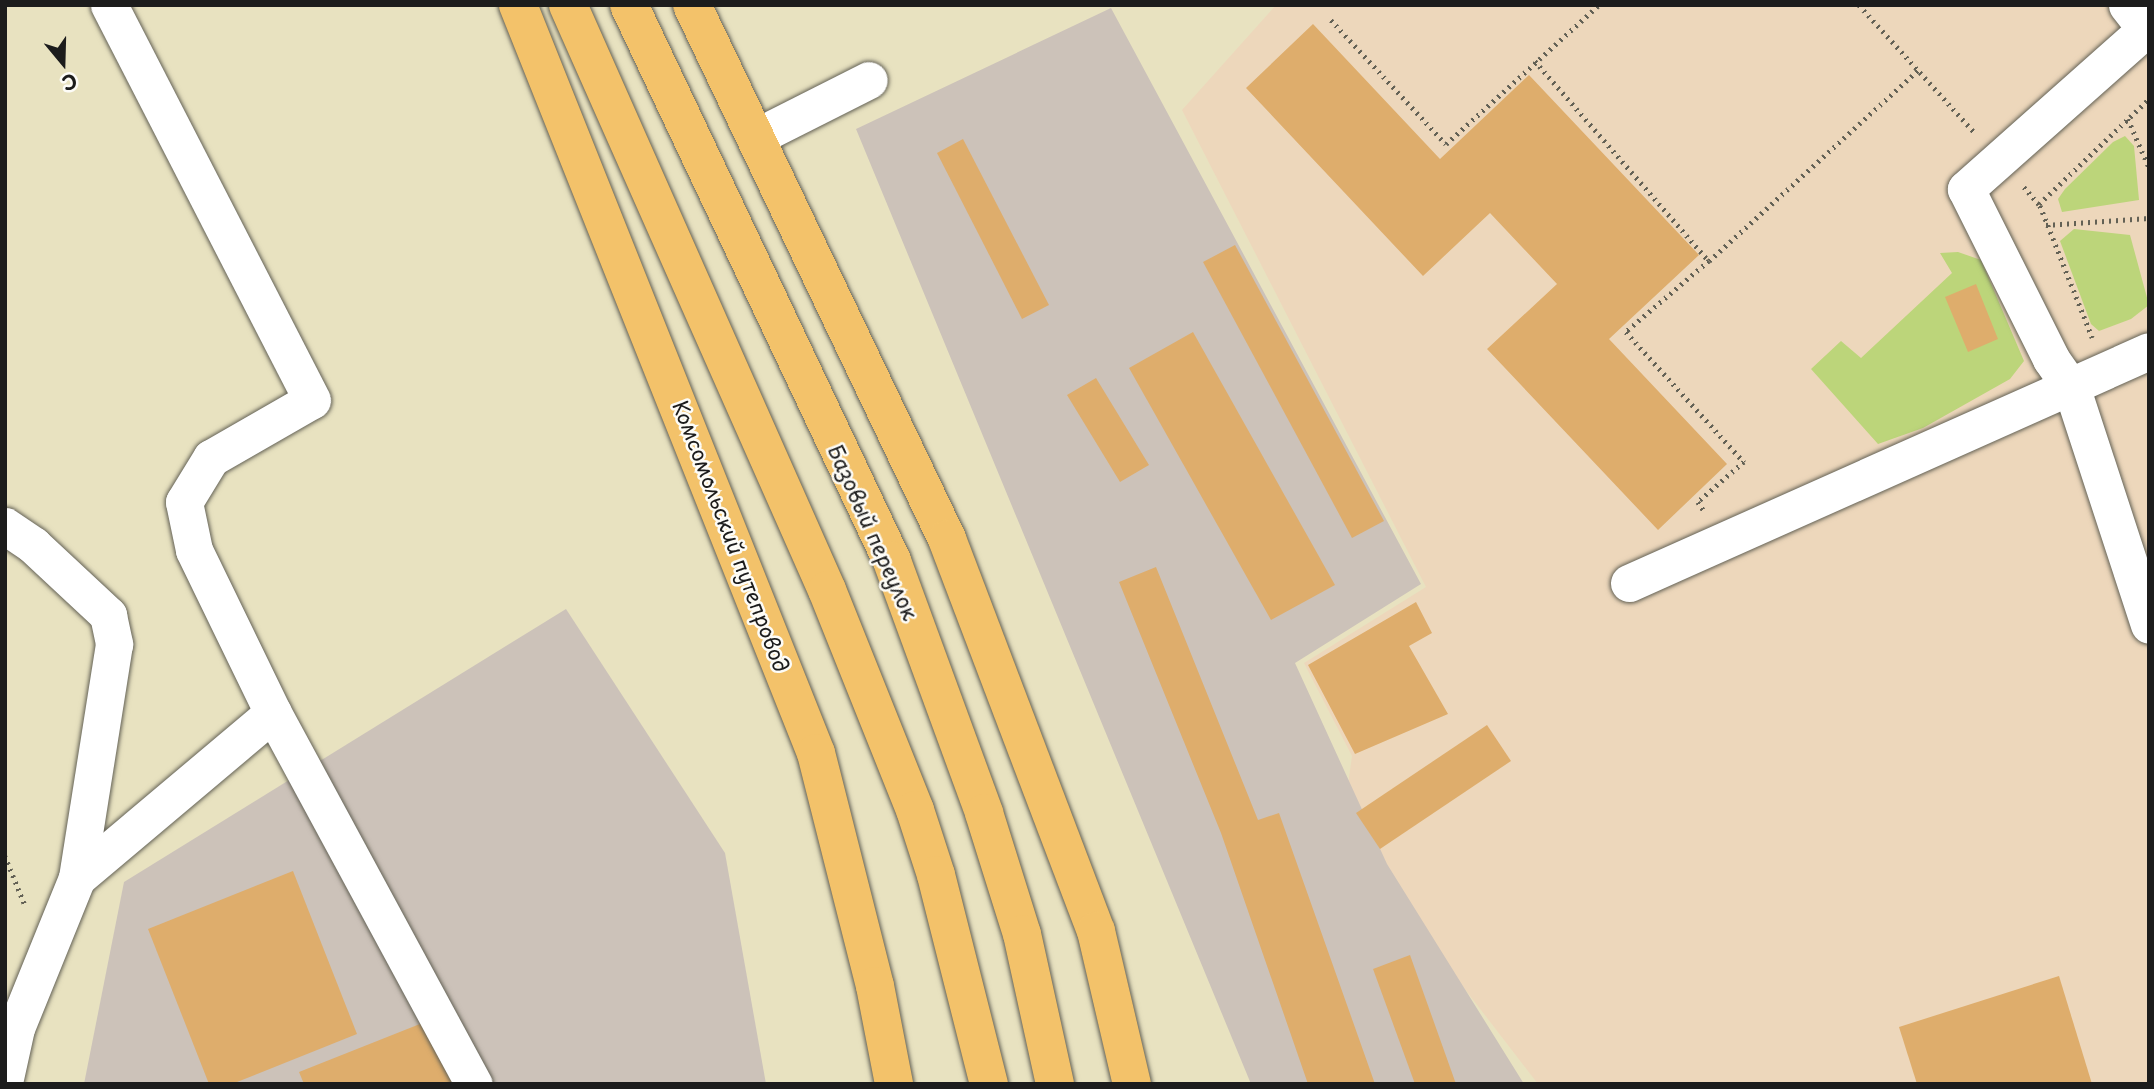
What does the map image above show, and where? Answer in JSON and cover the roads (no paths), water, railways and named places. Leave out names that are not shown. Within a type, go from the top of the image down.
[{"type":"main road","name":"Комсомольский путепровод","points":[[519,5],[816,753],[875,986],[894,1084]]},
{"type":"main road","points":[[568,5],[827,590],[915,810],[936,875],[989,1084]]},
{"type":"main road","name":"Базовый переулок","points":[[629,5],[892,561],[1018,922],[1055,1084]]},
{"type":"main road","points":[[692,5],[758,136],[952,552],[1096,931],[1132,1084]]},
{"type":"lane","points":[[109,5],[312,400],[211,458],[184,502],[194,550],[273,713],[474,1084]]},
{"type":"lane","points":[[2127,5],[2146,29],[1966,189],[2051,359],[2072,388],[2149,625]]},
{"type":"lane","points":[[758,136],[869,80]]},
{"type":"lane","points":[[1629,583],[2072,388],[2149,351]]},
{"type":"lane","points":[[5,526],[33,545],[108,615],[114,644],[77,878],[16,1028],[5,1078]]},
{"type":"lane","points":[[77,878],[273,713]]}]
